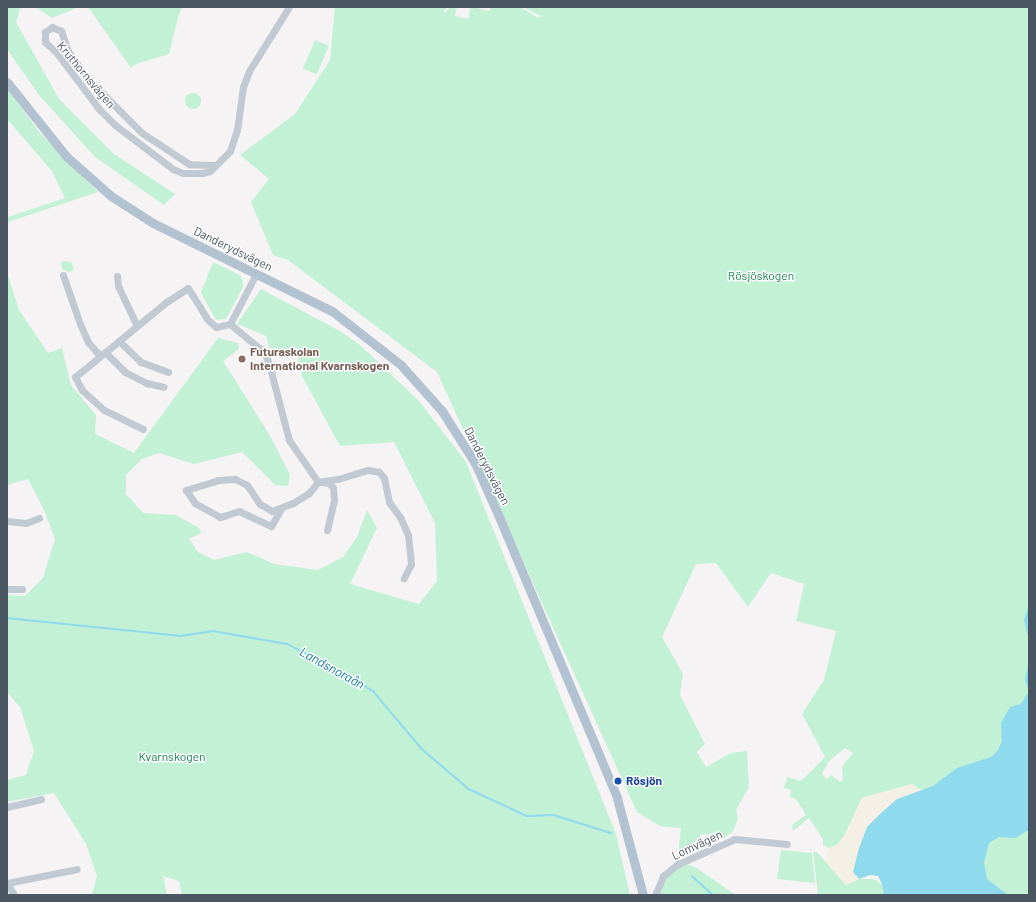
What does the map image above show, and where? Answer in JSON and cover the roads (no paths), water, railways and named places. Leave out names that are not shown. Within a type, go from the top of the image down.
[{"type":"main road","name":"Danderydsvägen","points":[[7,82],[66,156],[111,196],[153,223],[332,311],[369,338],[416,382],[456,432],[475,463],[500,519],[617,798],[643,895]]},
{"type":"street","name":"Kruthornsvägen","points":[[214,165],[189,164],[142,133],[87,78],[67,49],[61,31],[52,27],[45,32],[45,42],[56,52],[78,85],[99,109],[136,142],[183,173],[202,173],[210,171],[214,165],[230,151],[237,130],[243,87],[249,70],[289,7]]},
{"type":"street","points":[[230,324],[256,274]]},
{"type":"street","points":[[63,275],[80,324],[88,342],[125,372],[147,383],[164,387]]},
{"type":"street","points":[[117,276],[118,286],[137,326]]},
{"type":"street","points":[[143,429],[104,410],[82,390],[75,376],[137,326],[188,288],[207,319],[216,326],[230,324],[264,352],[270,364],[289,440],[318,482]]},
{"type":"street","points":[[119,341],[141,362],[168,372]]},
{"type":"street","points":[[281,509],[271,526],[239,511],[220,517],[195,503],[186,490],[218,480],[235,479],[247,485],[265,508],[272,511],[281,509],[309,493],[318,482],[338,479],[368,470],[379,472],[384,478],[389,502],[400,517],[408,535],[411,564],[404,578]]},
{"type":"street","points":[[318,482],[330,483],[333,488],[327,530]]},
{"type":"street","points":[[7,521],[26,523],[39,518]]},
{"type":"street","points":[[7,589],[22,589]]},
{"type":"street","points":[[7,807],[41,798]]},
{"type":"street","name":"Lomvägen","points":[[655,895],[663,876],[678,864],[735,839],[787,844]]},
{"type":"street","points":[[14,895],[7,883],[77,869]]},
{"type":"water","points":[[1029,605],[1029,641],[1024,620]]},
{"type":"water","points":[[1029,659],[1029,691],[1025,680]]},
{"type":"water","points":[[1029,691],[1029,830],[1015,838],[999,837],[989,843],[984,863],[987,879],[1008,895],[884,895],[882,884],[878,876],[870,875],[859,879],[853,872],[859,848],[867,827],[897,799],[933,786],[957,768],[991,757],[998,750],[1002,741],[1001,723],[1010,707],[1021,704]]},
{"type":"waterway","name":"Landsnoraån","points":[[7,618],[181,636],[213,631],[287,644],[341,671],[374,692],[422,749],[469,789],[527,816],[554,815],[611,833]]},
{"type":"waterway","points":[[692,876],[713,895]]},
{"type":"place","name":"Futuraskolan International Kvarnskogen","points":[[242,359]]},
{"type":"place","name":"Rösjön","points":[[618,781]]},
{"type":"park label","name":"Rösjöskogen","points":[[761,276]]},
{"type":"park label","name":"Kvarnskogen","points":[[172,757]]}]
